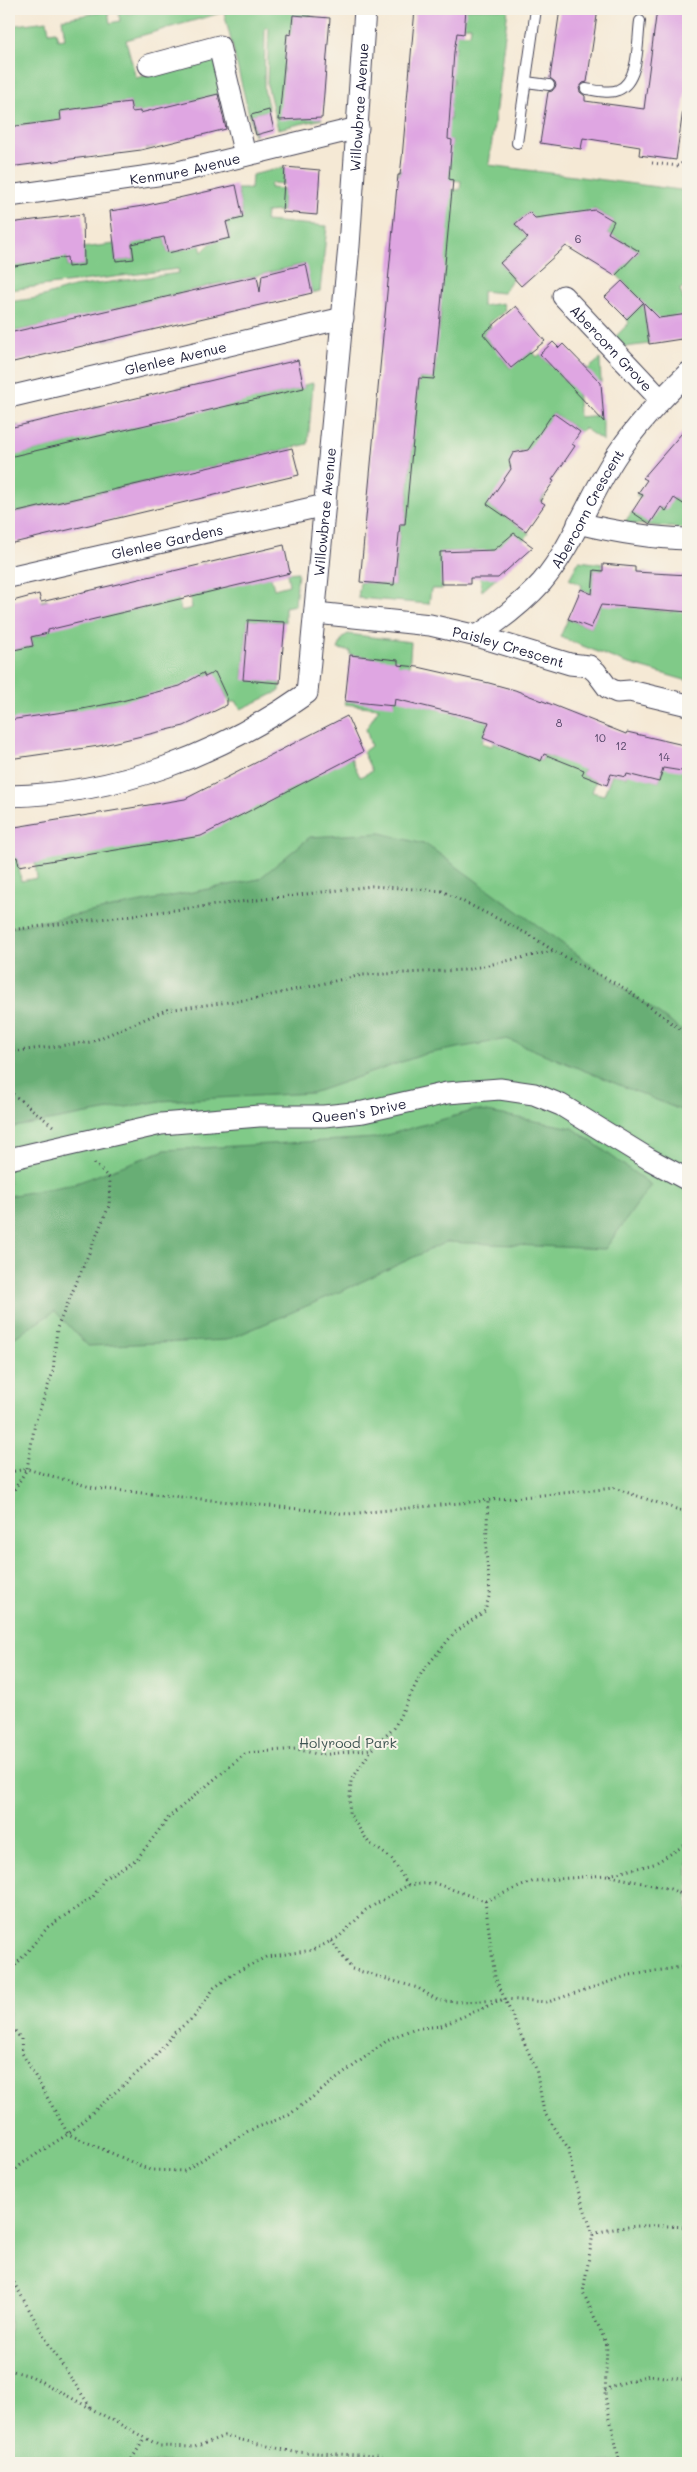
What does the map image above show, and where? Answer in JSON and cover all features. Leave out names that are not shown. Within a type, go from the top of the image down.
[{"type":"street","name":"Willowbrae Avenue","points":[[9,796],[86,788],[146,774],[208,751],[274,716],[307,693],[343,318],[365,9]]},
{"type":"street","points":[[149,65],[219,46],[245,155]]},
{"type":"street","name":"Kenmure Avenue","points":[[9,196],[178,172],[358,128]]},
{"type":"street","name":"Abercorn Grove","points":[[563,296],[660,400]]},
{"type":"street","name":"Glenlee Avenue","points":[[9,397],[343,318]]},
{"type":"street","name":"Abercorn Crescent","points":[[477,636],[520,604],[542,582],[617,454],[636,427],[688,373]]},
{"type":"street","name":"Glenlee Gardens","points":[[9,578],[326,505]]},
{"type":"street","points":[[578,523],[614,532],[660,538],[688,539]]},
{"type":"street","name":"Paisley Crescent","points":[[316,613],[430,624],[570,664],[589,666],[608,688],[617,692],[630,691],[688,706]]},
{"type":"street","name":"Queen's Drive","points":[[9,1159],[161,1124],[259,1116],[315,1117],[380,1109],[447,1093],[500,1089],[518,1090],[545,1098],[688,1180]]},
{"type":"lane","points":[[517,143],[536,9]]},
{"type":"lane","points":[[586,89],[617,91],[626,85],[633,74],[640,22]]},
{"type":"lane","points":[[526,82],[549,85]]},
{"type":"path","points":[[652,163],[679,166],[688,158]]},
{"type":"path","points":[[9,930],[372,886],[442,891],[528,934],[554,951],[624,988],[688,1035]]},
{"type":"path","points":[[9,1052],[91,1042],[166,1010],[253,999],[362,975],[465,970],[554,951]]},
{"type":"path","points":[[9,1091],[75,1143],[110,1179],[109,1206],[56,1328],[53,1372],[35,1423],[27,1469],[9,1498]]},
{"type":"path","points":[[9,1472],[27,1469],[94,1488],[348,1514],[614,1488],[688,1513]]},
{"type":"path","points":[[408,1885],[391,1858],[368,1844],[349,1813],[351,1781],[372,1749],[394,1728],[409,1696],[427,1665],[454,1633],[485,1611],[490,1593],[486,1551],[488,1500]]},
{"type":"path","points":[[9,1973],[48,1927],[93,1897],[105,1878],[137,1859],[169,1817],[246,1753],[296,1749],[321,1756],[372,1749]]},
{"type":"path","points":[[9,2176],[23,2163],[68,2134],[153,2059],[174,2033],[194,2017],[214,1988],[236,1972],[266,1956],[313,1950],[340,1937],[366,1910],[408,1885],[434,1883],[486,1901],[534,1882],[606,1875],[654,1864],[688,1842]]},
{"type":"path","points":[[606,1875],[670,1889],[688,1896]]},
{"type":"path","points":[[486,1901],[495,1976],[536,2069],[544,2112],[569,2148],[573,2176],[593,2234],[583,2292],[607,2345],[605,2391],[620,2463]]},
{"type":"path","points":[[331,1941],[352,1969],[418,1988],[439,2001],[464,2002],[504,1999],[548,2002],[630,1975],[688,1966]]},
{"type":"path","points":[[9,2023],[21,2039],[22,2053],[68,2134],[150,2170],[184,2171],[248,2132],[289,2115],[389,2039],[413,2028],[441,2026],[504,1999]]},
{"type":"path","points":[[593,2234],[613,2228],[637,2225],[688,2227]]},
{"type":"path","points":[[9,2274],[51,2348],[91,2408]]},
{"type":"path","points":[[9,2370],[31,2376],[160,2446],[195,2448],[224,2436],[294,2452],[379,2456],[395,2463]]},
{"type":"path","points":[[605,2391],[613,2386],[649,2375],[688,2380]]},
{"type":"path","points":[[129,2463],[145,2438]]},
{"type":"path","points":[[356,2463],[358,2454]]},
{"type":"green space","points":[[118,9],[126,9],[127,14],[147,9],[333,9],[293,20],[291,35],[288,34],[288,67],[284,67],[283,73],[288,74],[322,119],[278,129],[267,84],[269,27],[265,28],[264,89],[269,110],[251,115],[256,135],[254,135],[224,12],[126,40],[136,78],[215,57],[220,94],[149,111],[157,146],[145,149],[140,111],[132,112],[130,102],[60,111],[61,121],[9,127],[9,26],[47,21],[49,32],[56,31],[58,40],[65,39],[62,19],[108,11],[110,23],[120,21]]},
{"type":"green space","points":[[454,9],[508,9],[489,165],[688,191],[688,285],[680,289],[688,314],[683,316],[688,330],[688,337],[679,339],[646,320],[649,344],[625,347],[615,337],[629,323],[627,319],[644,303],[616,274],[639,251],[608,233],[614,221],[594,209],[587,219],[573,232],[570,213],[559,215],[562,249],[529,212],[515,224],[528,238],[500,263],[513,278],[503,293],[482,291],[482,306],[503,303],[505,311],[489,323],[491,327],[483,334],[494,348],[502,341],[510,350],[501,356],[510,368],[532,351],[537,357],[540,354],[567,383],[585,366],[588,369],[600,359],[601,383],[577,385],[579,417],[603,415],[603,441],[584,428],[580,432],[553,413],[527,455],[520,450],[513,453],[510,462],[515,474],[545,495],[541,502],[487,504],[529,533],[498,577],[482,591],[477,551],[441,552],[442,589],[431,589],[429,604],[358,598],[360,582],[394,585],[400,524],[405,524],[419,378],[434,379],[436,360],[421,359],[439,330],[441,311],[436,188],[460,190],[461,181],[398,175],[399,170],[451,149],[452,140],[405,135],[445,120],[450,120],[450,112],[446,112],[448,85],[453,85],[453,78],[448,78],[450,52],[455,52],[456,46],[451,45],[452,33],[470,34],[471,26],[453,27]]},
{"type":"green space","points":[[285,167],[284,184],[271,183],[270,188],[284,189],[282,211],[266,212],[265,221],[327,226],[320,291],[312,293],[305,264],[230,282],[236,310],[229,312],[221,283],[110,310],[117,338],[104,341],[98,313],[9,333],[9,302],[37,298],[73,287],[179,273],[178,269],[9,290],[9,257],[66,250],[68,267],[84,265],[82,248],[114,244],[116,261],[134,259],[132,243],[164,237],[168,253],[185,249],[181,232],[195,229],[202,252],[212,242],[230,238],[226,222],[243,218],[237,189],[251,189],[252,175]]},
{"type":"green space","points":[[313,383],[308,444],[198,470],[195,499],[189,472],[115,489],[121,517],[113,519],[106,491],[9,514],[9,457],[16,455],[10,428],[19,425],[25,453],[100,435],[94,407],[102,406],[109,433],[184,415],[177,388],[186,386],[192,413],[304,388],[304,385]]},
{"type":"green space","points":[[638,493],[665,510],[674,498],[684,504],[688,498],[688,529],[624,523],[632,512],[650,523],[641,498],[636,495]]},
{"type":"green space","points":[[579,561],[603,564],[603,571],[594,570],[593,586],[601,587],[635,572],[647,573],[644,609],[672,612],[675,580],[688,580],[688,681],[623,662],[560,637],[568,619],[591,628],[603,599],[581,589],[582,585],[569,579]]},
{"type":"green space","points":[[208,563],[215,590],[271,577],[274,589],[289,585],[287,573],[298,572],[295,605],[285,607],[285,622],[248,620],[243,679],[280,683],[280,691],[241,709],[236,701],[230,703],[214,672],[175,691],[78,714],[77,710],[69,711],[69,715],[9,723],[9,642],[15,641],[17,649],[33,646],[31,637],[48,633],[41,601],[47,600],[53,628],[129,610],[123,583],[127,582],[134,610],[178,599],[181,611],[192,608],[190,596],[208,592],[202,564]]},
{"type":"green space","name":"Holyrood Park","points":[[348,634],[411,642],[408,685],[422,705],[459,715],[466,690],[489,721],[482,743],[492,746],[494,742],[501,745],[510,725],[531,757],[541,761],[544,755],[554,758],[560,743],[587,763],[582,775],[596,781],[592,792],[604,795],[612,774],[626,777],[629,766],[649,771],[648,779],[659,782],[666,756],[683,771],[688,772],[688,2463],[9,2463],[9,828],[13,828],[21,881],[37,878],[35,863],[351,758],[360,777],[372,771],[363,752],[371,746],[366,729],[379,708],[344,704],[345,700],[394,705],[398,661],[350,655],[350,651],[338,649],[343,637]]},
{"type":"green space","points":[[381,833],[427,845],[688,1035],[688,1113],[507,1039],[425,1054],[312,1093],[160,1101],[9,1128],[9,928],[259,879],[310,837]]},
{"type":"green space","points":[[476,1110],[573,1128],[651,1185],[605,1249],[446,1242],[344,1290],[227,1340],[88,1346],[55,1311],[9,1341],[9,1196],[74,1184],[165,1150],[376,1138]]},
{"type":"building","points":[[415,9],[466,9],[464,34],[457,33],[454,52],[448,139],[452,140],[449,179],[453,180],[434,379],[419,378],[405,524],[400,524],[394,585],[360,582]]},
{"type":"building","points":[[560,9],[598,9],[587,82],[583,83],[579,88],[580,92],[585,96],[585,101],[644,109],[657,9],[688,9],[688,74],[676,160],[639,155],[640,147],[583,138],[581,149],[540,143],[548,92],[552,91],[556,86],[555,82],[550,78]]},
{"type":"building","points":[[293,15],[330,18],[322,118],[279,120],[287,34],[291,35]]},
{"type":"building","points":[[218,94],[226,129],[141,150],[9,167],[9,127],[61,120],[60,111],[130,102],[132,112],[140,111],[140,113]]},
{"type":"building","points":[[269,110],[274,130],[256,135],[251,115]]},
{"type":"building","points":[[285,167],[320,170],[317,215],[282,212]]},
{"type":"building","points":[[236,185],[243,218],[226,222],[230,238],[168,253],[164,237],[132,244],[134,259],[116,261],[110,211],[143,206]]},
{"type":"building","points":[[595,210],[614,221],[608,233],[639,251],[615,276],[566,246],[521,286],[500,263],[528,238],[515,224],[529,212],[535,218]]},
{"type":"building","points":[[83,214],[84,265],[68,267],[67,257],[9,267],[9,223]]},
{"type":"building","points":[[306,264],[312,293],[9,363],[9,333],[257,276],[260,292],[262,275]]},
{"type":"building","points":[[622,281],[659,318],[688,314],[688,338],[649,344],[643,303],[627,319],[605,297]]},
{"type":"building","points":[[516,306],[545,341],[511,368],[483,334]]},
{"type":"building","points":[[553,342],[559,348],[563,344],[601,383],[604,422],[540,354]]},
{"type":"building","points":[[298,360],[304,388],[9,457],[9,428]]},
{"type":"building","points":[[553,413],[580,432],[572,444],[575,446],[540,501],[545,504],[526,531],[487,504],[511,469],[509,461],[513,453],[528,450]]},
{"type":"building","points":[[688,426],[688,507],[674,498],[666,511],[661,507],[650,524],[632,512],[643,495],[638,493],[647,480],[643,478]]},
{"type":"building","points":[[292,448],[299,475],[9,544],[9,514]]},
{"type":"building","points":[[514,533],[533,547],[498,578],[470,578],[470,584],[441,584],[440,552],[494,550]]},
{"type":"building","points":[[284,545],[290,573],[48,630],[48,633],[31,637],[33,646],[9,651],[9,602],[39,594],[41,602]]},
{"type":"building","points":[[603,564],[635,567],[635,572],[688,575],[688,612],[601,605],[591,628],[568,619],[581,589],[592,594],[594,570],[603,571]]},
{"type":"building","points":[[248,620],[285,622],[280,683],[243,680]]},
{"type":"building","points":[[350,655],[398,660],[398,665],[418,667],[515,690],[626,734],[627,732],[688,746],[688,772],[663,768],[659,782],[627,774],[626,777],[611,774],[607,785],[582,775],[584,770],[544,754],[541,761],[483,738],[489,722],[395,699],[394,706],[345,701]]},
{"type":"building","points":[[215,672],[227,698],[227,705],[184,726],[99,746],[9,759],[9,720],[118,702],[180,686],[203,673],[205,677]]},
{"type":"building","points":[[347,716],[363,752],[201,836],[19,866],[17,857],[9,859],[9,828],[185,799]]}]
